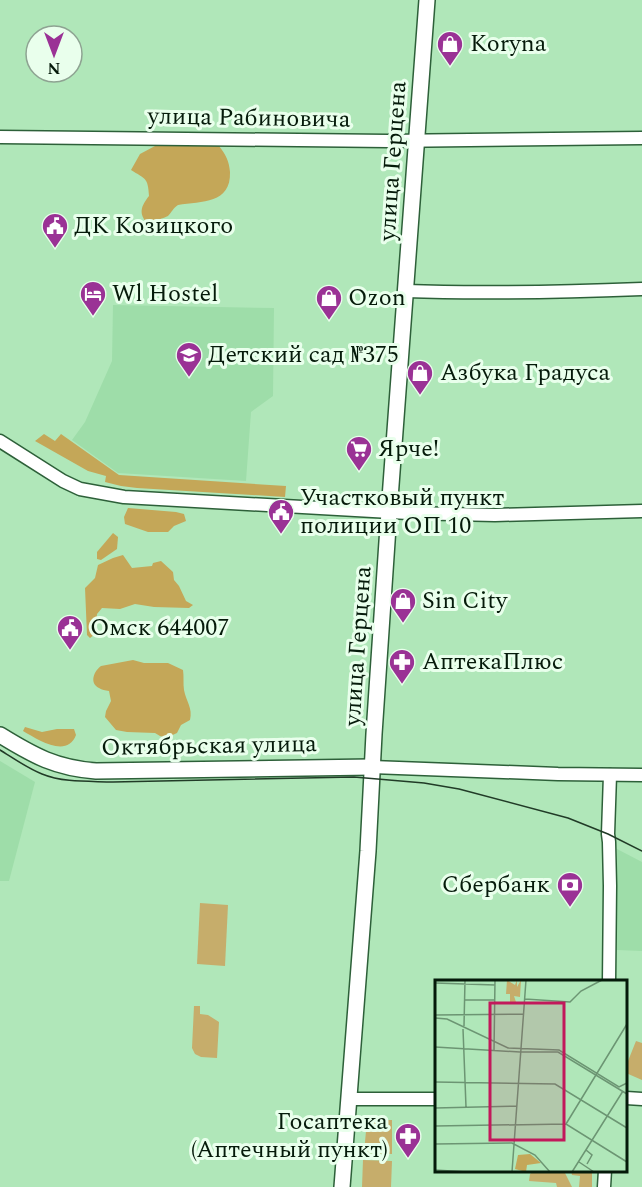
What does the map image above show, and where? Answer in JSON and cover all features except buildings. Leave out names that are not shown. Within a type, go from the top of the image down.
[{"type":"main road","name":"улица Герцена","points":[[342,1187],[368,851],[389,512],[427,0]]},
{"type":"main road","name":"Октябрьская улица","points":[[0,735],[47,761],[66,767],[96,771],[372,767]]},
{"type":"street","name":"улица Рабиновича","points":[[0,137],[418,140],[642,138]]},
{"type":"street","points":[[406,291],[463,293],[642,289]]},
{"type":"street","points":[[0,441],[63,481],[80,489],[110,496],[389,512],[495,515],[642,511]]},
{"type":"street","name":"Октябрьская улица","points":[[372,767],[642,775]]},
{"type":"street","points":[[609,980],[610,775]]},
{"type":"street","points":[[627,1098],[642,1099]]},
{"type":"street","points":[[348,1099],[435,1099]]},
{"type":"street","points":[[604,1187],[605,1172]]},
{"type":"shaded area","points":[[155,146],[219,146],[230,168],[226,190],[213,199],[178,205],[168,216],[148,224],[143,217],[142,210],[149,196],[148,185],[143,177],[131,170],[140,154]]},
{"type":"shaded area","name":"Детский сад №375","points":[[113,305],[274,308],[273,396],[251,412],[246,481],[118,473],[72,440],[85,422],[112,361]]},
{"type":"shaded area","points":[[44,434],[55,441],[61,434],[119,475],[286,486],[285,497],[137,488],[105,482],[106,476],[88,471],[35,441]]},
{"type":"shaded area","points":[[128,508],[176,512],[184,514],[186,521],[174,526],[168,532],[148,532],[125,524],[124,517]]},
{"type":"shaded area","points":[[113,533],[118,537],[117,549],[101,560],[97,559],[97,552]]},
{"type":"shaded area","points":[[123,555],[132,568],[152,566],[153,563],[161,561],[173,572],[174,580],[186,601],[193,605],[189,608],[135,604],[120,609],[102,608],[97,614],[95,634],[90,638],[87,635],[85,588],[95,578],[98,565]]},
{"type":"shaded area","points":[[133,660],[144,663],[168,663],[183,670],[184,690],[191,716],[190,720],[181,725],[177,733],[166,738],[155,733],[116,730],[105,717],[111,701],[109,691],[101,689],[94,683],[96,671],[101,666]]},
{"type":"shaded area","points":[[25,727],[42,732],[74,729],[76,735],[66,746],[51,745],[23,731]]},
{"type":"shaded area","points":[[0,761],[35,782],[9,881],[0,881]]},
{"type":"shaded area","points":[[617,849],[642,862],[642,951],[617,950]]},
{"type":"shaded area","points":[[200,903],[228,905],[225,966],[197,964]]},
{"type":"shaded area","points":[[194,1006],[200,1006],[200,1014],[208,1015],[219,1022],[217,1058],[201,1057],[195,1054],[192,1048]]},
{"type":"shaded area","points":[[636,1041],[642,1043],[642,1080],[627,1073],[627,1064]]},
{"type":"shaded area","points":[[367,1120],[392,1120],[392,1154],[364,1153]]},
{"type":"shaded area","points":[[363,1160],[392,1161],[391,1187],[362,1187]]},
{"type":"shaded area","points":[[532,1172],[564,1172],[572,1187],[557,1187],[556,1183],[529,1181]]},
{"type":"shaded area","points":[[571,1172],[592,1172],[592,1187],[579,1187],[580,1176],[572,1175]]},
{"type":"tram line","points":[[0,750],[42,774],[77,781],[354,777],[424,783],[459,789],[568,818],[642,851]]},
{"type":"place","name":"Koryna","points":[[450,67]]},
{"type":"place","name":"ДК Козицкого","points":[[55,249]]},
{"type":"place","name":"Wl Hostel","points":[[93,317]]},
{"type":"place","name":"Ozon","points":[[329,321]]},
{"type":"place","name":"Детский сад №375","points":[[189,378]]},
{"type":"place","name":"Азбука Градуса","points":[[420,396]]},
{"type":"place","name":"Ярче!","points":[[359,472]]},
{"type":"place","name":"Участковый пункт полиции ОП 10","points":[[281,535]]},
{"type":"place","name":"Sin City","points":[[403,624]]},
{"type":"place","name":"Омск 644007","points":[[70,651]]},
{"type":"place","name":"АптекаПлюс","points":[[402,685]]},
{"type":"place","name":"Сбербанк","points":[[570,908]]},
{"type":"place","name":"Госаптека (Аптечный пункт)","points":[[408,1159]]}]
